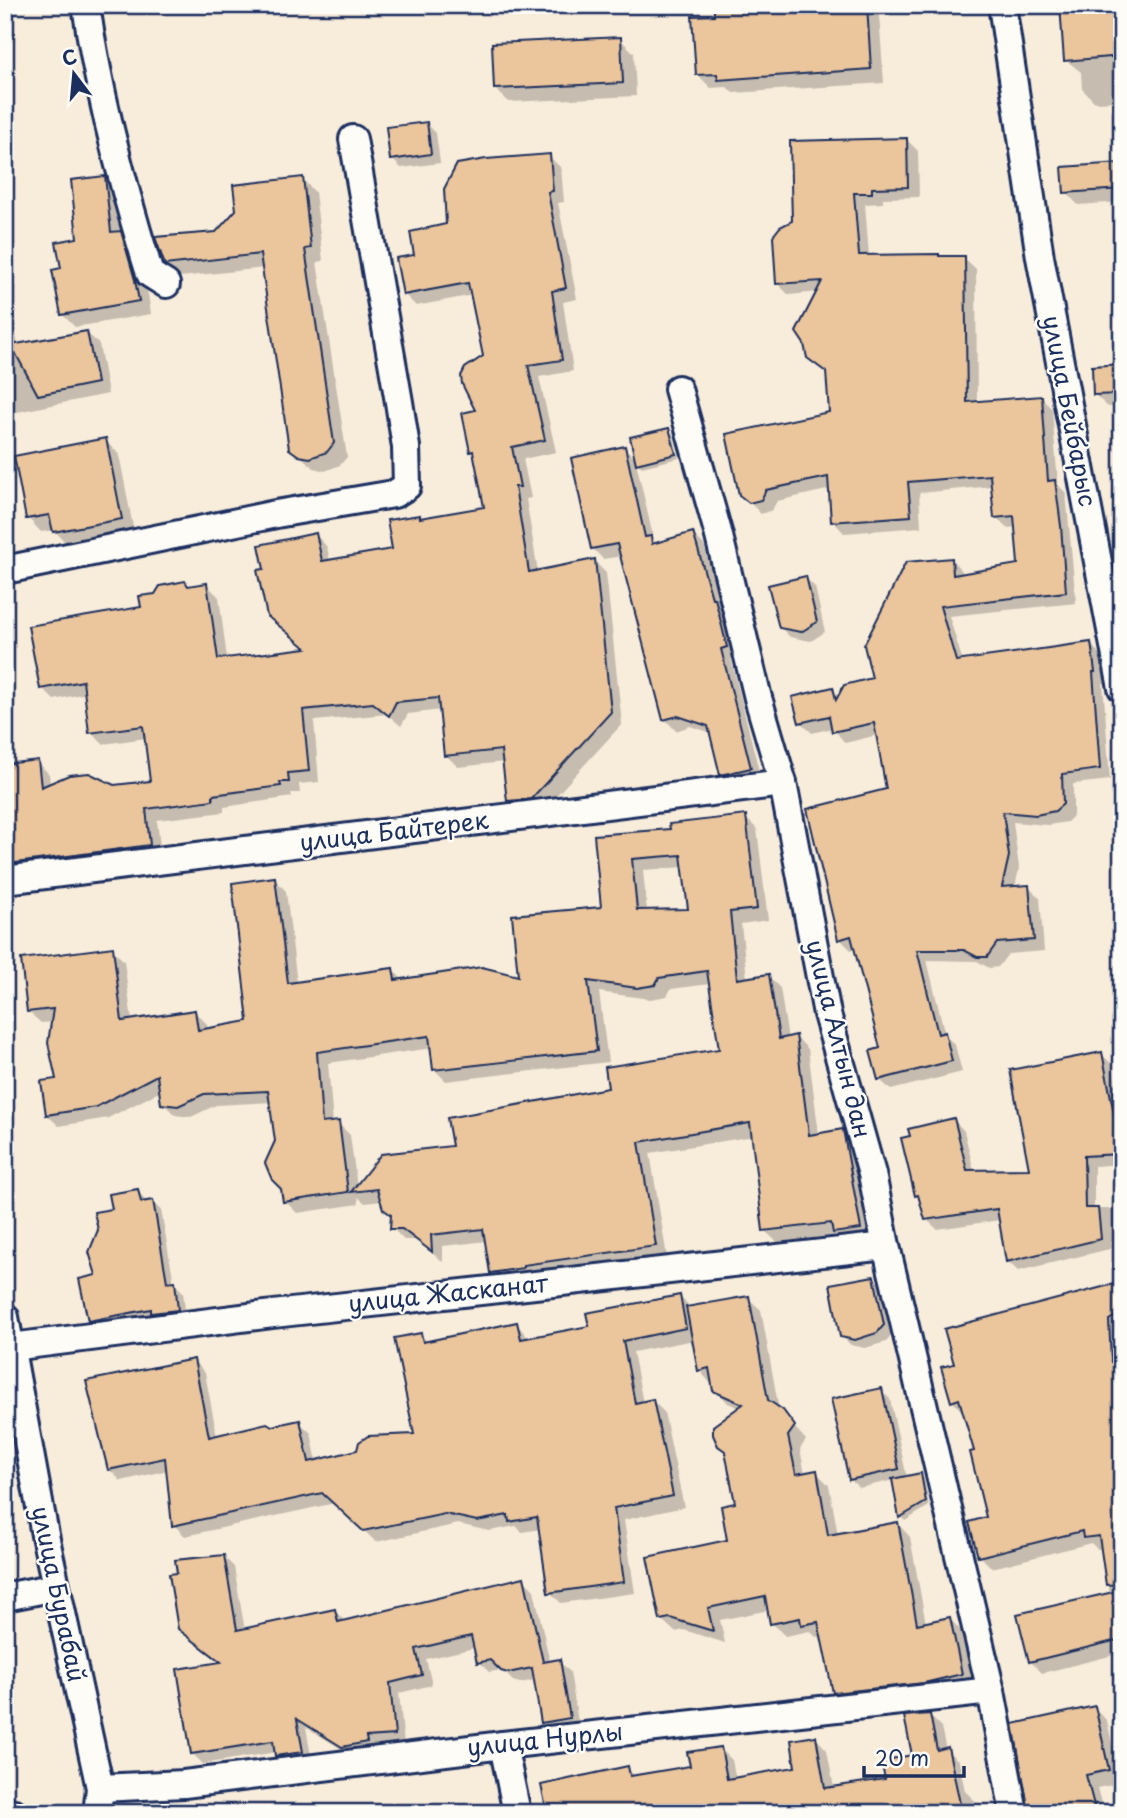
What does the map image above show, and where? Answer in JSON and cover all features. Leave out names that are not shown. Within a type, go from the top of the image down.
[{"type":"street","points":[[86,5],[105,104],[138,237],[150,274],[166,284]]},
{"type":"street","name":"улица Бейбарыс","points":[[1002,5],[1040,257],[1122,688]]},
{"type":"street","points":[[5,570],[276,514],[394,494],[407,486],[399,402],[353,139]]},
{"type":"street","name":"улица Алтын дан","points":[[678,389],[718,532],[758,698],[783,783],[827,1014],[872,1174],[886,1246],[991,1691],[1014,1813]]},
{"type":"street","name":"улица Байтерек","points":[[5,880],[783,783]]},
{"type":"street","name":"улица Жасканат","points":[[10,1362],[273,1314],[886,1246]]},
{"type":"street","name":"улица Бурабай","points":[[5,1317],[10,1362],[98,1804]]},
{"type":"street","points":[[5,1597],[56,1587]]},
{"type":"street","name":"улица Нурлы","points":[[91,1813],[98,1804],[184,1784],[503,1745],[991,1691]]},
{"type":"street","points":[[503,1745],[517,1813]]},
{"type":"street","points":[[5,1812],[14,1813]]},
{"type":"building","points":[[776,5],[867,5],[871,69],[718,80],[717,74],[696,75],[692,16],[714,15],[714,9]]},
{"type":"building","points":[[1060,5],[1122,5],[1122,56],[1064,61]]},
{"type":"building","points":[[621,37],[623,83],[494,89],[492,43]]},
{"type":"building","points":[[427,122],[431,154],[390,160],[386,127]]},
{"type":"building","points":[[907,138],[908,187],[872,188],[872,193],[854,193],[859,255],[965,256],[967,402],[1042,396],[1048,481],[1055,480],[1061,526],[1066,592],[940,606],[956,661],[1091,642],[1100,769],[1062,774],[1063,804],[1055,811],[1036,815],[1003,812],[1009,856],[1002,887],[1029,885],[1034,940],[997,943],[987,957],[977,957],[964,950],[917,950],[938,1034],[945,1032],[952,1061],[878,1080],[870,1051],[880,1048],[851,936],[838,940],[807,809],[886,789],[874,723],[832,732],[829,716],[799,723],[792,697],[833,687],[836,700],[844,685],[872,678],[864,645],[906,562],[952,558],[953,575],[1018,564],[1014,516],[994,518],[990,475],[908,482],[911,516],[831,522],[828,477],[766,490],[761,500],[749,503],[739,495],[726,434],[829,412],[826,372],[807,358],[804,344],[796,332],[822,281],[776,284],[773,236],[780,227],[792,221],[790,141]]},
{"type":"building","points":[[550,154],[553,191],[548,192],[566,288],[552,291],[562,360],[528,365],[545,440],[512,447],[520,487],[515,487],[529,572],[595,559],[611,712],[531,799],[507,801],[501,750],[444,756],[438,698],[396,702],[389,716],[373,703],[303,710],[309,771],[288,773],[289,782],[280,782],[281,786],[213,795],[213,800],[146,809],[150,845],[8,864],[5,839],[5,764],[38,760],[41,787],[69,775],[89,773],[114,785],[150,781],[143,726],[89,733],[83,681],[40,689],[28,626],[141,607],[139,596],[155,594],[160,586],[185,581],[188,586],[207,583],[218,659],[306,648],[267,616],[257,570],[264,569],[259,545],[316,533],[322,561],[392,549],[387,520],[420,515],[420,518],[484,507],[462,413],[475,410],[462,384],[461,376],[465,368],[483,356],[468,283],[403,295],[396,258],[414,255],[410,232],[446,224],[444,189],[457,164]]},
{"type":"building","points":[[1120,163],[1122,189],[1064,193],[1062,167]]},
{"type":"building","points":[[105,176],[111,232],[121,231],[139,301],[61,315],[52,270],[61,268],[56,242],[77,238],[71,180]]},
{"type":"building","points":[[303,177],[311,248],[305,249],[334,443],[327,452],[310,458],[299,456],[289,449],[260,254],[165,265],[155,237],[216,232],[236,210],[233,185]]},
{"type":"building","points":[[87,331],[97,383],[38,395],[11,345]]},
{"type":"building","points":[[1122,364],[1122,394],[1093,395],[1092,366]]},
{"type":"building","points":[[669,428],[676,454],[636,464],[630,437]]},
{"type":"building","points":[[106,438],[122,519],[53,532],[49,515],[26,519],[14,456]]},
{"type":"building","points":[[625,446],[645,537],[651,536],[652,544],[693,532],[712,598],[715,598],[727,647],[721,649],[751,768],[720,775],[708,726],[678,716],[663,720],[617,544],[591,549],[571,458]]},
{"type":"building","points":[[806,576],[817,622],[801,632],[779,628],[768,585]]},
{"type":"building","points":[[746,815],[757,909],[730,912],[737,979],[769,974],[779,1039],[796,1035],[809,1135],[843,1129],[861,1229],[833,1233],[831,1223],[763,1231],[750,1123],[639,1142],[656,1246],[523,1265],[523,1268],[490,1273],[483,1229],[431,1235],[432,1252],[402,1229],[390,1229],[391,1215],[383,1209],[377,1189],[351,1192],[381,1154],[452,1146],[447,1118],[608,1088],[605,1067],[719,1049],[707,971],[659,978],[655,985],[637,988],[588,981],[597,1051],[433,1070],[429,1036],[317,1052],[322,1123],[339,1121],[348,1192],[283,1202],[281,1189],[272,1180],[265,1163],[275,1141],[268,1091],[204,1094],[178,1106],[161,1104],[157,1075],[96,1107],[46,1115],[41,1081],[56,1079],[48,1043],[53,1009],[27,1012],[21,959],[113,947],[122,1021],[195,1010],[198,1030],[248,1021],[232,883],[275,877],[288,983],[393,968],[395,980],[482,967],[518,976],[512,915],[601,907],[594,835],[670,829],[669,824]],"holes":[[[681,855],[688,909],[637,910],[632,859]]]},
{"type":"building","points":[[1102,1052],[1118,1134],[1119,1154],[1084,1156],[1085,1208],[1098,1208],[1101,1239],[1006,1262],[997,1209],[925,1220],[918,1195],[915,1196],[901,1138],[910,1136],[908,1129],[954,1118],[967,1170],[1029,1169],[1010,1070]]},
{"type":"building","points":[[138,1189],[141,1202],[153,1200],[167,1282],[175,1281],[178,1310],[151,1313],[151,1309],[88,1321],[79,1279],[96,1275],[89,1252],[98,1230],[94,1212],[112,1209],[109,1194]]},
{"type":"building","points":[[874,1276],[884,1325],[877,1333],[855,1340],[840,1337],[830,1284]]},
{"type":"building","points":[[1114,1284],[1122,1303],[1122,1312],[1109,1320],[1111,1362],[1122,1362],[1122,1584],[1106,1585],[1099,1536],[1083,1538],[1082,1531],[978,1557],[969,1522],[986,1517],[970,1452],[974,1451],[959,1399],[951,1402],[941,1367],[954,1364],[944,1329]]},
{"type":"building","points":[[680,1295],[686,1328],[623,1341],[635,1403],[653,1399],[673,1496],[614,1508],[624,1582],[548,1593],[537,1517],[509,1522],[508,1515],[477,1521],[445,1514],[363,1531],[322,1493],[172,1526],[165,1458],[108,1470],[86,1381],[194,1359],[209,1437],[267,1423],[272,1426],[300,1420],[309,1462],[357,1450],[359,1442],[368,1436],[414,1434],[394,1338],[421,1333],[423,1342],[517,1322],[521,1339],[589,1326],[586,1313]]},
{"type":"building","points":[[749,1296],[768,1400],[783,1410],[795,1426],[788,1436],[796,1474],[817,1470],[828,1535],[898,1522],[917,1624],[950,1617],[962,1674],[924,1683],[833,1693],[818,1622],[801,1625],[800,1618],[770,1624],[765,1596],[708,1608],[713,1631],[670,1618],[660,1620],[647,1557],[727,1540],[721,1506],[735,1503],[725,1451],[718,1446],[713,1435],[713,1426],[743,1404],[713,1391],[709,1368],[698,1371],[686,1307]]},
{"type":"building","points":[[882,1388],[899,1469],[849,1480],[831,1399]]},
{"type":"building","points":[[921,1473],[926,1502],[899,1518],[892,1479]]},
{"type":"building","points":[[224,1555],[237,1630],[335,1609],[338,1622],[524,1577],[543,1662],[560,1659],[570,1718],[541,1723],[532,1668],[508,1673],[501,1671],[490,1660],[477,1663],[471,1636],[416,1649],[422,1675],[390,1683],[395,1735],[366,1737],[367,1742],[342,1747],[297,1719],[303,1752],[275,1756],[273,1741],[191,1754],[177,1669],[221,1662],[178,1629],[169,1574],[177,1573],[175,1560]]},
{"type":"building","points":[[1122,1590],[1122,1639],[1029,1662],[1017,1614]]},
{"type":"building","points":[[1095,1706],[1109,1770],[1086,1775],[1096,1813],[1029,1813],[1013,1724]]},
{"type":"building","points":[[930,1714],[937,1750],[948,1747],[962,1813],[547,1813],[541,1785],[628,1766],[630,1776],[690,1766],[687,1752],[721,1747],[727,1779],[795,1767],[791,1740],[816,1736],[825,1788],[885,1779],[881,1761],[912,1755],[904,1716]]}]
